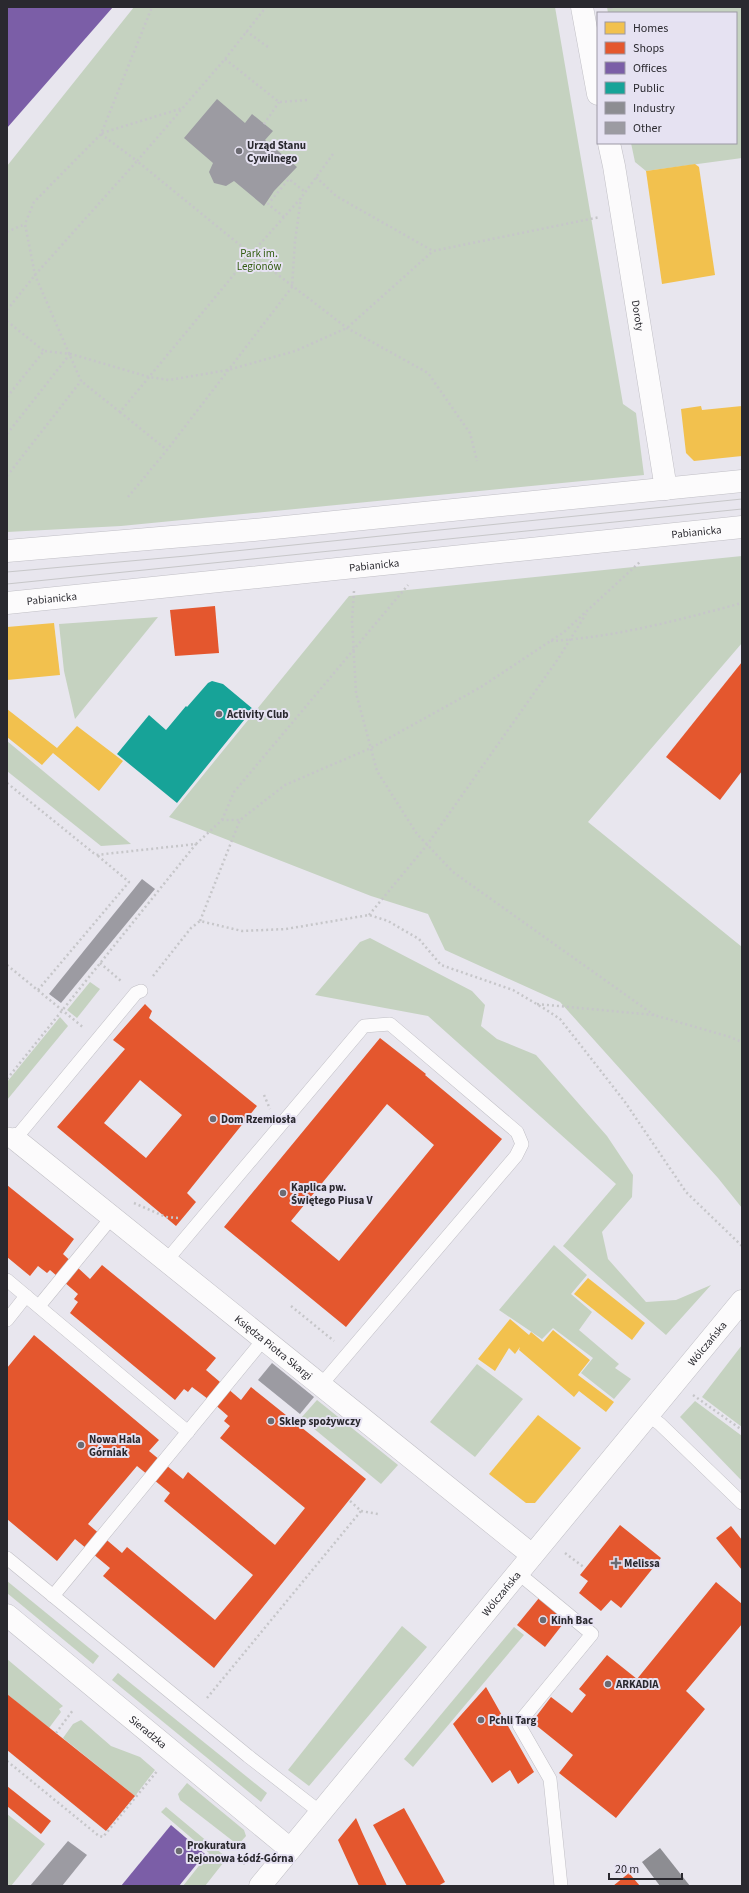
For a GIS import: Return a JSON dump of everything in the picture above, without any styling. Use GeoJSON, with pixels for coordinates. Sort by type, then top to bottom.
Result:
{"type":"FeatureCollection","features":[{"type":"Feature","properties":{"kind":"street"},"geometry":{"type":"LineString","coordinates":[[582,7],[597,89]]}},
{"type":"Feature","properties":{"kind":"street","name":"Doroty"},"geometry":{"type":"LineString","coordinates":[[609,144],[622,212],[666,489]]}},
{"type":"Feature","properties":{"kind":"street"},"geometry":{"type":"LineString","coordinates":[[7,551],[254,530],[742,481]]}},
{"type":"Feature","properties":{"kind":"street","name":"Pabianicka"},"geometry":{"type":"LineString","coordinates":[[7,603],[742,527]]}},
{"type":"Feature","properties":{"kind":"street","name":"Księdza Piotra Skargi"},"geometry":{"type":"LineString","coordinates":[[11,1135],[532,1555]]}},
{"type":"Feature","properties":{"kind":"street","name":"Wólczańska"},"geometry":{"type":"LineString","coordinates":[[260,1886],[742,1301]]}},
{"type":"Feature","properties":{"kind":"street","name":"Sieradzka"},"geometry":{"type":"LineString","coordinates":[[7,1615],[290,1848]]}},
{"type":"Feature","properties":{"kind":"lane"},"geometry":{"type":"LineString","coordinates":[[11,1135],[136,993],[141,991]]}},
{"type":"Feature","properties":{"kind":"lane"},"geometry":{"type":"LineString","coordinates":[[166,1261],[364,1026],[390,1024],[516,1132],[522,1144],[511,1162],[321,1385]]}},
{"type":"Feature","properties":{"kind":"lane"},"geometry":{"type":"LineString","coordinates":[[39,1306],[112,1217]]}},
{"type":"Feature","properties":{"kind":"lane"},"geometry":{"type":"LineString","coordinates":[[7,1280],[188,1432]]}},
{"type":"Feature","properties":{"kind":"lane"},"geometry":{"type":"LineString","coordinates":[[7,1320],[26,1296]]}},
{"type":"Feature","properties":{"kind":"lane"},"geometry":{"type":"LineString","coordinates":[[53,1596],[264,1339]]}},
{"type":"Feature","properties":{"kind":"lane"},"geometry":{"type":"LineString","coordinates":[[648,1415],[660,1424],[742,1503]]}},
{"type":"Feature","properties":{"kind":"lane"},"geometry":{"type":"LineString","coordinates":[[7,1558],[196,1713],[320,1812]]}},
{"type":"Feature","properties":{"kind":"lane"},"geometry":{"type":"LineString","coordinates":[[518,1573],[592,1634],[522,1719],[519,1725],[550,1779],[561,1886]]}},
{"type":"Feature","properties":{"kind":"path"},"geometry":{"type":"LineString","coordinates":[[152,7],[151,13],[101,134],[34,202],[25,224],[35,275],[71,354],[81,381],[166,450]]}},
{"type":"Feature","properties":{"kind":"path"},"geometry":{"type":"LineString","coordinates":[[7,310],[35,275],[184,108],[266,7]]}},
{"type":"Feature","properties":{"kind":"path"},"geometry":{"type":"LineString","coordinates":[[246,31],[268,47]]}},
{"type":"Feature","properties":{"kind":"path"},"geometry":{"type":"LineString","coordinates":[[225,59],[279,102],[308,100]]}},
{"type":"Feature","properties":{"kind":"path"},"geometry":{"type":"LineString","coordinates":[[264,124],[279,102]]}},
{"type":"Feature","properties":{"kind":"path"},"geometry":{"type":"LineString","coordinates":[[101,134],[184,108]]}},
{"type":"Feature","properties":{"kind":"path"},"geometry":{"type":"LineString","coordinates":[[101,134],[137,161],[292,287],[347,328],[428,373],[470,432],[477,461]]}},
{"type":"Feature","properties":{"kind":"path"},"geometry":{"type":"LineString","coordinates":[[120,412],[251,254],[301,198],[333,154]]}},
{"type":"Feature","properties":{"kind":"path"},"geometry":{"type":"LineString","coordinates":[[316,177],[336,196],[433,251]]}},
{"type":"Feature","properties":{"kind":"path"},"geometry":{"type":"LineString","coordinates":[[284,217],[268,204],[275,192],[289,179],[305,192]]}},
{"type":"Feature","properties":{"kind":"path"},"geometry":{"type":"LineString","coordinates":[[128,497],[292,287],[295,241],[301,198]]}},
{"type":"Feature","properties":{"kind":"path"},"geometry":{"type":"LineString","coordinates":[[7,321],[44,351],[71,354],[149,377],[169,380],[228,370],[295,351],[347,328],[433,251],[622,212]]}},
{"type":"Feature","properties":{"kind":"path"},"geometry":{"type":"LineString","coordinates":[[7,232],[25,224]]}},
{"type":"Feature","properties":{"kind":"path"},"geometry":{"type":"LineString","coordinates":[[7,397],[44,351]]}},
{"type":"Feature","properties":{"kind":"path"},"geometry":{"type":"LineString","coordinates":[[7,434],[71,354]]}},
{"type":"Feature","properties":{"kind":"path"},"geometry":{"type":"LineString","coordinates":[[7,476],[81,381]]}},
{"type":"Feature","properties":{"kind":"path"},"geometry":{"type":"LineString","coordinates":[[141,991],[191,928],[200,921],[240,820],[285,786],[371,748],[481,687],[564,632],[644,559]]}},
{"type":"Feature","properties":{"kind":"path"},"geometry":{"type":"LineString","coordinates":[[354,584],[352,620],[356,693],[378,771],[416,834],[459,877],[654,1015]]}},
{"type":"Feature","properties":{"kind":"path"},"geometry":{"type":"LineString","coordinates":[[7,1079],[196,844],[222,820],[234,792],[354,652],[409,584]]}},
{"type":"Feature","properties":{"kind":"path"},"geometry":{"type":"LineString","coordinates":[[550,641],[570,640],[659,626],[742,603]]}},
{"type":"Feature","properties":{"kind":"path"},"geometry":{"type":"LineString","coordinates":[[369,915],[427,845],[558,659],[588,610]]}},
{"type":"Feature","properties":{"kind":"path"},"geometry":{"type":"LineString","coordinates":[[7,783],[129,882],[38,990]]}},
{"type":"Feature","properties":{"kind":"path"},"geometry":{"type":"LineString","coordinates":[[222,820],[240,820]]}},
{"type":"Feature","properties":{"kind":"path"},"geometry":{"type":"LineString","coordinates":[[96,855],[196,844]]}},
{"type":"Feature","properties":{"kind":"path"},"geometry":{"type":"LineString","coordinates":[[200,921],[242,930],[286,929],[369,915],[388,921],[419,939],[441,966],[512,990],[536,1004],[560,1019],[625,1102],[686,1192],[742,1246]]}},
{"type":"Feature","properties":{"kind":"path"},"geometry":{"type":"LineString","coordinates":[[100,963],[113,974]]}},
{"type":"Feature","properties":{"kind":"path"},"geometry":{"type":"LineString","coordinates":[[7,965],[74,1020]]}},
{"type":"Feature","properties":{"kind":"path"},"geometry":{"type":"LineString","coordinates":[[536,1004],[654,1015],[730,1036],[742,1042]]}},
{"type":"Feature","properties":{"kind":"path"},"geometry":{"type":"LineString","coordinates":[[131,1202],[166,1217],[182,1219],[194,1228]]}},
{"type":"Feature","properties":{"kind":"path"},"geometry":{"type":"LineString","coordinates":[[291,1306],[348,1353]]}},
{"type":"Feature","properties":{"kind":"path"},"geometry":{"type":"LineString","coordinates":[[693,1395],[742,1430]]}},
{"type":"Feature","properties":{"kind":"path"},"geometry":{"type":"LineString","coordinates":[[349,1500],[361,1511],[378,1514]]}},
{"type":"Feature","properties":{"kind":"path"},"geometry":{"type":"LineString","coordinates":[[196,1713],[361,1511]]}},
{"type":"Feature","properties":{"kind":"path"},"geometry":{"type":"LineString","coordinates":[[564,1552],[585,1568]]}},
{"type":"Feature","properties":{"kind":"path"},"geometry":{"type":"LineString","coordinates":[[56,1733],[73,1710]]}},
{"type":"Feature","properties":{"kind":"path"},"geometry":{"type":"LineString","coordinates":[[7,1761],[99,1836],[103,1837],[159,1769]]}},
{"type":"Feature","properties":{"kind":"green space","name":"Park im. Legionów"},"geometry":{"type":"Polygon","coordinates":[[[134,7],[555,7],[623,404],[636,413],[644,475],[121,526],[7,532],[7,166],[134,7]]]}},
{"type":"Feature","properties":{"kind":"green space"},"geometry":{"type":"Polygon","coordinates":[[[607,7],[742,7],[742,158],[646,171],[635,162],[631,144],[737,144],[737,12],[608,12],[607,7]]]}},
{"type":"Feature","properties":{"kind":"green space"},"geometry":{"type":"Polygon","coordinates":[[[742,556],[742,643],[588,822],[742,947],[742,1208],[718,1178],[560,1002],[445,950],[428,914],[371,896],[169,817],[349,596],[742,556]]]}},
{"type":"Feature","properties":{"kind":"green space"},"geometry":{"type":"Polygon","coordinates":[[[158,617],[75,719],[64,671],[59,624],[158,617]]]}},
{"type":"Feature","properties":{"kind":"green space"},"geometry":{"type":"Polygon","coordinates":[[[7,741],[131,844],[101,846],[7,771],[7,741]]]}},
{"type":"Feature","properties":{"kind":"green space"},"geometry":{"type":"Polygon","coordinates":[[[370,938],[472,991],[485,1005],[481,1026],[497,1039],[536,1055],[607,1136],[633,1175],[632,1197],[602,1232],[608,1259],[646,1302],[676,1300],[711,1285],[666,1335],[563,1246],[616,1184],[428,1016],[315,995],[360,942],[370,938]]]}},
{"type":"Feature","properties":{"kind":"green space"},"geometry":{"type":"Polygon","coordinates":[[[90,982],[100,989],[77,1018],[67,1010],[90,982]]]}},
{"type":"Feature","properties":{"kind":"green space"},"geometry":{"type":"Polygon","coordinates":[[[60,1017],[68,1026],[7,1100],[7,1082],[60,1017]]]}},
{"type":"Feature","properties":{"kind":"green space"},"geometry":{"type":"Polygon","coordinates":[[[554,1245],[587,1275],[571,1294],[592,1312],[579,1330],[619,1364],[615,1368],[631,1379],[614,1399],[581,1373],[593,1358],[553,1328],[542,1339],[499,1310],[554,1245]]]}},
{"type":"Feature","properties":{"kind":"green space"},"geometry":{"type":"Polygon","coordinates":[[[742,1345],[742,1427],[702,1397],[742,1345]]]}},
{"type":"Feature","properties":{"kind":"green space"},"geometry":{"type":"Polygon","coordinates":[[[477,1364],[523,1399],[475,1457],[430,1422],[477,1364]]]}},
{"type":"Feature","properties":{"kind":"green space"},"geometry":{"type":"Polygon","coordinates":[[[317,1400],[398,1465],[381,1484],[301,1418],[317,1400]]]}},
{"type":"Feature","properties":{"kind":"green space"},"geometry":{"type":"Polygon","coordinates":[[[695,1401],[742,1436],[742,1481],[680,1417],[695,1401]]]}},
{"type":"Feature","properties":{"kind":"green space"},"geometry":{"type":"Polygon","coordinates":[[[7,1581],[99,1656],[93,1664],[7,1593],[7,1581]]]}},
{"type":"Feature","properties":{"kind":"green space"},"geometry":{"type":"Polygon","coordinates":[[[402,1626],[427,1647],[309,1786],[288,1770],[402,1626]]]}},
{"type":"Feature","properties":{"kind":"green space"},"geometry":{"type":"Polygon","coordinates":[[[514,1627],[524,1635],[413,1767],[404,1759],[514,1627]]]}},
{"type":"Feature","properties":{"kind":"green space"},"geometry":{"type":"Polygon","coordinates":[[[7,1659],[63,1706],[59,1709],[61,1712],[49,1728],[7,1694],[7,1659]]]}},
{"type":"Feature","properties":{"kind":"green space"},"geometry":{"type":"Polygon","coordinates":[[[118,1673],[267,1793],[261,1802],[112,1680],[118,1673]]]}},
{"type":"Feature","properties":{"kind":"green space"},"geometry":{"type":"Polygon","coordinates":[[[81,1720],[111,1746],[140,1757],[155,1770],[135,1796],[63,1738],[73,1724],[81,1720]]]}},
{"type":"Feature","properties":{"kind":"green space"},"geometry":{"type":"Polygon","coordinates":[[[187,1783],[244,1830],[246,1836],[238,1845],[180,1800],[178,1794],[187,1783]]]}},
{"type":"Feature","properties":{"kind":"green space"},"geometry":{"type":"Polygon","coordinates":[[[166,1807],[227,1858],[205,1886],[183,1886],[209,1853],[161,1812],[166,1807]]]}},
{"type":"Feature","properties":{"kind":"green space"},"geometry":{"type":"Polygon","coordinates":[[[7,1814],[45,1844],[11,1886],[7,1886],[7,1814]]]}},
{"type":"Feature","properties":{"kind":"building: Homes"},"geometry":{"type":"Polygon","coordinates":[[[695,164],[699,167],[715,275],[662,284],[646,171],[695,164]]]}},
{"type":"Feature","properties":{"kind":"building: Homes"},"geometry":{"type":"Polygon","coordinates":[[[701,406],[702,410],[742,406],[742,456],[694,461],[686,453],[681,409],[701,406]]]}},
{"type":"Feature","properties":{"kind":"building: Homes"},"geometry":{"type":"Polygon","coordinates":[[[54,623],[60,675],[7,680],[7,627],[54,623]]]}},
{"type":"Feature","properties":{"kind":"building: Homes"},"geometry":{"type":"Polygon","coordinates":[[[7,709],[57,748],[77,726],[123,761],[99,791],[53,753],[42,765],[7,737],[7,709]]]}},
{"type":"Feature","properties":{"kind":"building: Homes"},"geometry":{"type":"Polygon","coordinates":[[[588,1278],[645,1323],[632,1340],[574,1294],[588,1278]]]}},
{"type":"Feature","properties":{"kind":"building: Homes"},"geometry":{"type":"Polygon","coordinates":[[[510,1319],[529,1335],[531,1332],[543,1342],[553,1330],[590,1360],[578,1375],[614,1402],[606,1412],[579,1391],[574,1397],[519,1350],[520,1347],[515,1354],[509,1348],[495,1371],[478,1359],[510,1319]]]}},
{"type":"Feature","properties":{"kind":"building: Homes"},"geometry":{"type":"Polygon","coordinates":[[[538,1415],[581,1448],[535,1503],[526,1503],[489,1474],[538,1415]]]}},
{"type":"Feature","properties":{"kind":"building: Shops"},"geometry":{"type":"Polygon","coordinates":[[[215,606],[219,653],[175,656],[170,610],[215,606]]]}},
{"type":"Feature","properties":{"kind":"building: Shops"},"geometry":{"type":"Polygon","coordinates":[[[742,662],[742,771],[720,800],[666,757],[742,662]]]}},
{"type":"Feature","properties":{"kind":"building: Shops","name":"Dom Rzemiosła"},"geometry":{"type":"Polygon","coordinates":[[[145,1004],[152,1011],[149,1018],[257,1106],[187,1193],[196,1202],[176,1226],[57,1127],[125,1049],[113,1040],[145,1004]],[[140,1080],[104,1123],[146,1158],[182,1115],[140,1080]]]}},
{"type":"Feature","properties":{"kind":"building: Shops"},"geometry":{"type":"Polygon","coordinates":[[[380,1038],[426,1074],[425,1075],[502,1139],[346,1327],[224,1227],[380,1038]],[[387,1104],[291,1221],[339,1261],[434,1145],[387,1104]]]}},
{"type":"Feature","properties":{"kind":"building: Shops"},"geometry":{"type":"Polygon","coordinates":[[[7,1185],[74,1239],[63,1254],[90,1279],[102,1265],[216,1358],[206,1370],[241,1400],[251,1387],[366,1479],[214,1668],[103,1576],[110,1568],[75,1539],[57,1561],[7,1519],[7,1368],[34,1335],[159,1440],[149,1451],[183,1479],[188,1472],[275,1545],[305,1508],[220,1438],[230,1426],[224,1421],[228,1416],[212,1402],[192,1387],[188,1392],[184,1389],[175,1400],[70,1313],[78,1302],[74,1299],[78,1294],[50,1270],[47,1273],[38,1266],[30,1276],[7,1257],[7,1185]],[[137,1466],[88,1524],[122,1553],[127,1547],[215,1620],[253,1575],[164,1501],[170,1493],[137,1466]]]}},
{"type":"Feature","properties":{"kind":"building: Shops"},"geometry":{"type":"Polygon","coordinates":[[[620,1525],[661,1558],[621,1608],[611,1600],[601,1611],[579,1593],[588,1581],[580,1575],[620,1525]]]}},
{"type":"Feature","properties":{"kind":"building: Shops"},"geometry":{"type":"Polygon","coordinates":[[[731,1526],[742,1540],[742,1570],[716,1538],[731,1526]]]}},
{"type":"Feature","properties":{"kind":"building: Shops"},"geometry":{"type":"Polygon","coordinates":[[[716,1582],[742,1604],[742,1624],[686,1691],[705,1709],[616,1818],[559,1773],[573,1755],[532,1722],[551,1697],[572,1713],[586,1695],[579,1689],[607,1655],[637,1679],[716,1582]]]}},
{"type":"Feature","properties":{"kind":"building: Shops"},"geometry":{"type":"Polygon","coordinates":[[[539,1598],[566,1620],[545,1647],[517,1625],[539,1598]]]}},
{"type":"Feature","properties":{"kind":"building: Shops"},"geometry":{"type":"Polygon","coordinates":[[[486,1687],[534,1772],[518,1784],[510,1770],[492,1783],[453,1724],[486,1687]]]}},
{"type":"Feature","properties":{"kind":"building: Shops"},"geometry":{"type":"Polygon","coordinates":[[[7,1694],[135,1796],[106,1831],[7,1750],[7,1694]]]}},
{"type":"Feature","properties":{"kind":"building: Shops"},"geometry":{"type":"Polygon","coordinates":[[[7,1786],[51,1821],[41,1834],[7,1806],[7,1786]]]}},
{"type":"Feature","properties":{"kind":"building: Shops"},"geometry":{"type":"Polygon","coordinates":[[[404,1808],[445,1882],[438,1886],[407,1886],[373,1825],[404,1808]]]}},
{"type":"Feature","properties":{"kind":"building: Shops"},"geometry":{"type":"Polygon","coordinates":[[[356,1818],[387,1886],[359,1886],[338,1840],[356,1818]]]}},
{"type":"Feature","properties":{"kind":"building: Shops"},"geometry":{"type":"Polygon","coordinates":[[[629,1873],[640,1886],[613,1886],[629,1873]]]}},
{"type":"Feature","properties":{"kind":"building: Offices"},"geometry":{"type":"Polygon","coordinates":[[[7,7],[113,7],[7,128],[7,7]]]}},
{"type":"Feature","properties":{"kind":"building: Offices"},"geometry":{"type":"Polygon","coordinates":[[[171,1825],[205,1854],[179,1886],[121,1886],[171,1825]]]}},
{"type":"Feature","properties":{"kind":"building: Public"},"geometry":{"type":"Polygon","coordinates":[[[212,681],[223,684],[253,709],[177,803],[117,754],[149,715],[166,730],[186,706],[187,707],[208,683],[212,681]]]}},
{"type":"Feature","properties":{"kind":"building: Industry"},"geometry":{"type":"Polygon","coordinates":[[[660,1848],[690,1886],[660,1886],[642,1862],[660,1848]]]}},
{"type":"Feature","properties":{"kind":"building: Other","name":"Urząd Stanu Cywilnego"},"geometry":{"type":"Polygon","coordinates":[[[217,99],[245,123],[252,114],[273,131],[265,140],[297,167],[274,191],[264,206],[234,181],[226,186],[214,183],[209,172],[213,163],[184,138],[217,99]]]}},
{"type":"Feature","properties":{"kind":"building: Other"},"geometry":{"type":"Polygon","coordinates":[[[142,879],[155,889],[61,1003],[49,994],[142,879]]]}},
{"type":"Feature","properties":{"kind":"building: Other"},"geometry":{"type":"Polygon","coordinates":[[[272,1363],[314,1397],[300,1414],[258,1380],[272,1363]]]}},
{"type":"Feature","properties":{"kind":"building: Other"},"geometry":{"type":"Polygon","coordinates":[[[68,1841],[87,1855],[62,1886],[30,1886],[68,1841]]]}},
{"type":"Feature","properties":{"kind":"tram line"},"geometry":{"type":"LineString","coordinates":[[7,572],[186,556],[742,499]]}},
{"type":"Feature","properties":{"kind":"tram line"},"geometry":{"type":"LineString","coordinates":[[7,584],[742,509]]}},
{"type":"Feature","properties":{"kind":"place","name":"Urząd Stanu Cywilnego"},"geometry":{"type":"Point","coordinates":[239,151]}},
{"type":"Feature","properties":{"kind":"place","name":"Activity Club"},"geometry":{"type":"Point","coordinates":[219,714]}},
{"type":"Feature","properties":{"kind":"place","name":"Dom Rzemiosła"},"geometry":{"type":"Point","coordinates":[213,1119]}},
{"type":"Feature","properties":{"kind":"place","name":"Kaplica pw. Świętego Piusa V"},"geometry":{"type":"Point","coordinates":[283,1193]}},
{"type":"Feature","properties":{"kind":"place","name":"Sklep spożywczy"},"geometry":{"type":"Point","coordinates":[271,1421]}},
{"type":"Feature","properties":{"kind":"place","name":"Nowa Hala Górniak"},"geometry":{"type":"Point","coordinates":[81,1445]}},
{"type":"Feature","properties":{"kind":"place","name":"Melissa"},"geometry":{"type":"Point","coordinates":[616,1563]}},
{"type":"Feature","properties":{"kind":"place","name":"Kinh Bac"},"geometry":{"type":"Point","coordinates":[543,1620]}},
{"type":"Feature","properties":{"kind":"place","name":"ARKADIA"},"geometry":{"type":"Point","coordinates":[608,1684]}},
{"type":"Feature","properties":{"kind":"place","name":"Pchli Targ"},"geometry":{"type":"Point","coordinates":[481,1720]}},
{"type":"Feature","properties":{"kind":"place","name":"Prokuratura Rejonowa Łódź-Górna"},"geometry":{"type":"Point","coordinates":[179,1851]}}]}
